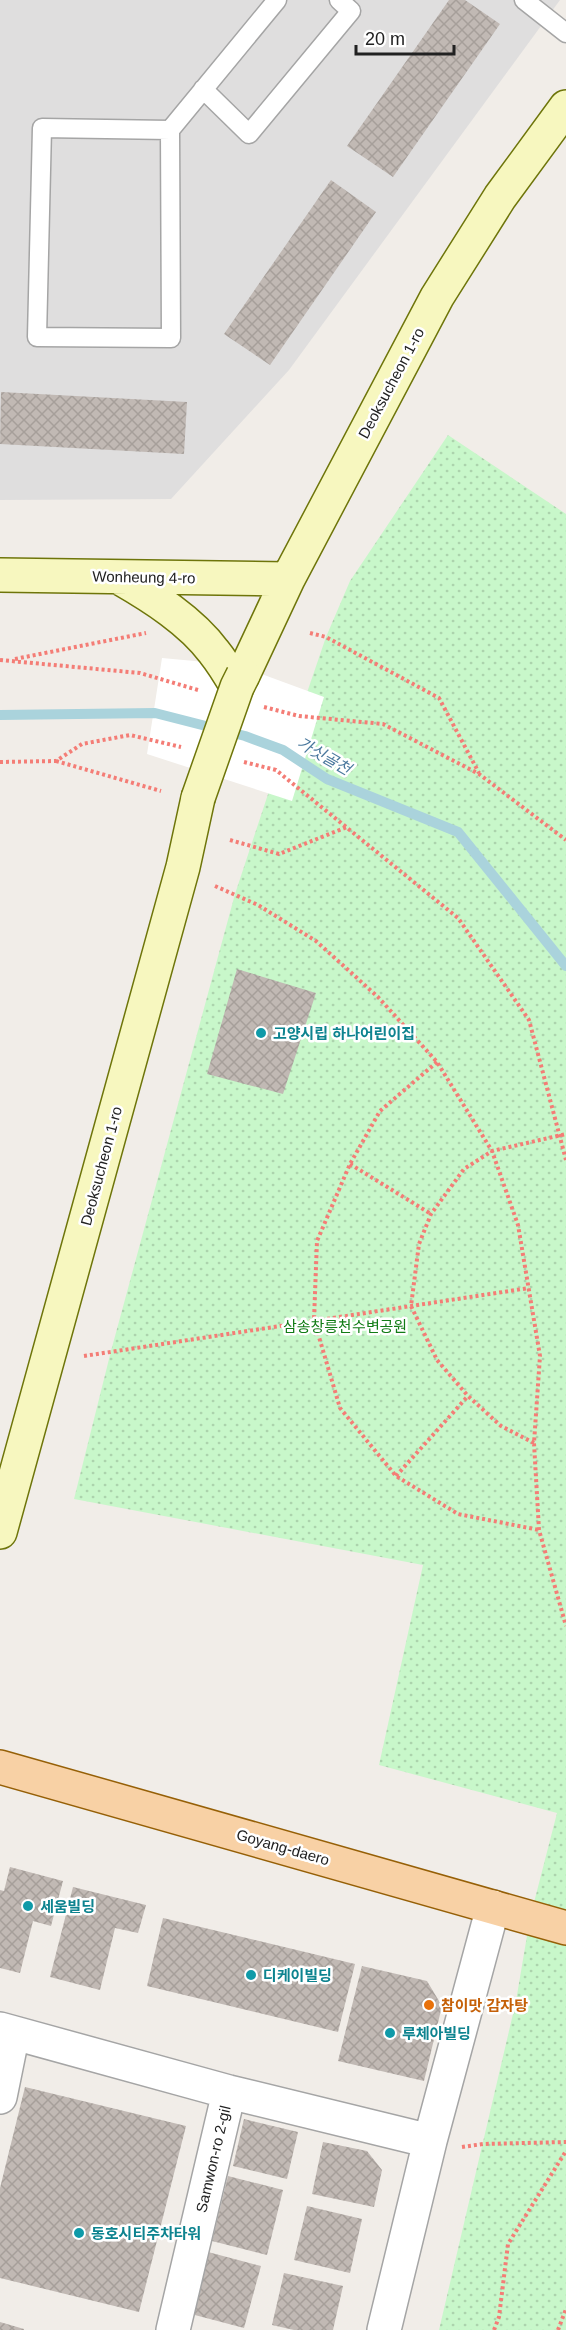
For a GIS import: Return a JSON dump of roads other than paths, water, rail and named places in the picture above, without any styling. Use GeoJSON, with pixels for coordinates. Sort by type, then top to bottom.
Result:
{"type":"FeatureCollection","features":[{"type":"Feature","properties":{"kind":"main road","name":"Goyang-daero"},"geometry":{"type":"LineString","coordinates":[[0,1767],[566,1928]]}},
{"type":"Feature","properties":{"kind":"street","name":"Deoksucheon 1-ro"},"geometry":{"type":"LineString","coordinates":[[0,1532],[183,867],[198,798],[246,689],[288,579],[437,297],[500,197],[566,107]]}},
{"type":"Feature","properties":{"kind":"street","name":"Wonheung 4-ro"},"geometry":{"type":"LineString","coordinates":[[0,575],[288,579]]}},
{"type":"Feature","properties":{"kind":"street"},"geometry":{"type":"LineString","coordinates":[[119,577],[155,598],[214,650],[246,689]]}},
{"type":"Feature","properties":{"kind":"street"},"geometry":{"type":"LineString","coordinates":[[384,2330],[442,2144],[493,1907]]}},
{"type":"Feature","properties":{"kind":"street","name":"Samwon-ro 2-gil"},"geometry":{"type":"LineString","coordinates":[[0,2097],[7,2031],[229,2092],[442,2144]]}},
{"type":"Feature","properties":{"kind":"street","name":"Samwon-ro 2-gil"},"geometry":{"type":"LineString","coordinates":[[173,2330],[229,2092]]}},
{"type":"Feature","properties":{"kind":"lane"},"geometry":{"type":"LineString","coordinates":[[170,130],[42,128],[38,337],[171,338],[170,130],[277,0]]}},
{"type":"Feature","properties":{"kind":"lane"},"geometry":{"type":"LineString","coordinates":[[203,89],[249,134],[351,11],[339,0]]}},
{"type":"Feature","properties":{"kind":"lane"},"geometry":{"type":"LineString","coordinates":[[524,0],[566,33]]}},
{"type":"Feature","properties":{"kind":"waterway","name":"가싯골천"},"geometry":{"type":"LineString","coordinates":[[0,715],[155,713],[245,736],[283,750],[327,779],[458,832],[566,966]]}},
{"type":"Feature","properties":{"kind":"place","name":"고양시립 하나어린이집"},"geometry":{"type":"Point","coordinates":[261,1033]}},
{"type":"Feature","properties":{"kind":"place","name":"세움빌딩"},"geometry":{"type":"Point","coordinates":[28,1906]}},
{"type":"Feature","properties":{"kind":"place","name":"디케이빌딩"},"geometry":{"type":"Point","coordinates":[251,1975]}},
{"type":"Feature","properties":{"kind":"place","name":"참이맛 감자탕"},"geometry":{"type":"Point","coordinates":[429,2005]}},
{"type":"Feature","properties":{"kind":"place","name":"루체아빌딩"},"geometry":{"type":"Point","coordinates":[390,2033]}},
{"type":"Feature","properties":{"kind":"place","name":"동호시티주차타워"},"geometry":{"type":"Point","coordinates":[79,2233]}},
{"type":"Feature","properties":{"kind":"park label","name":"삼송창릉천수변공원"},"geometry":{"type":"Point","coordinates":[345,1326]}}]}
